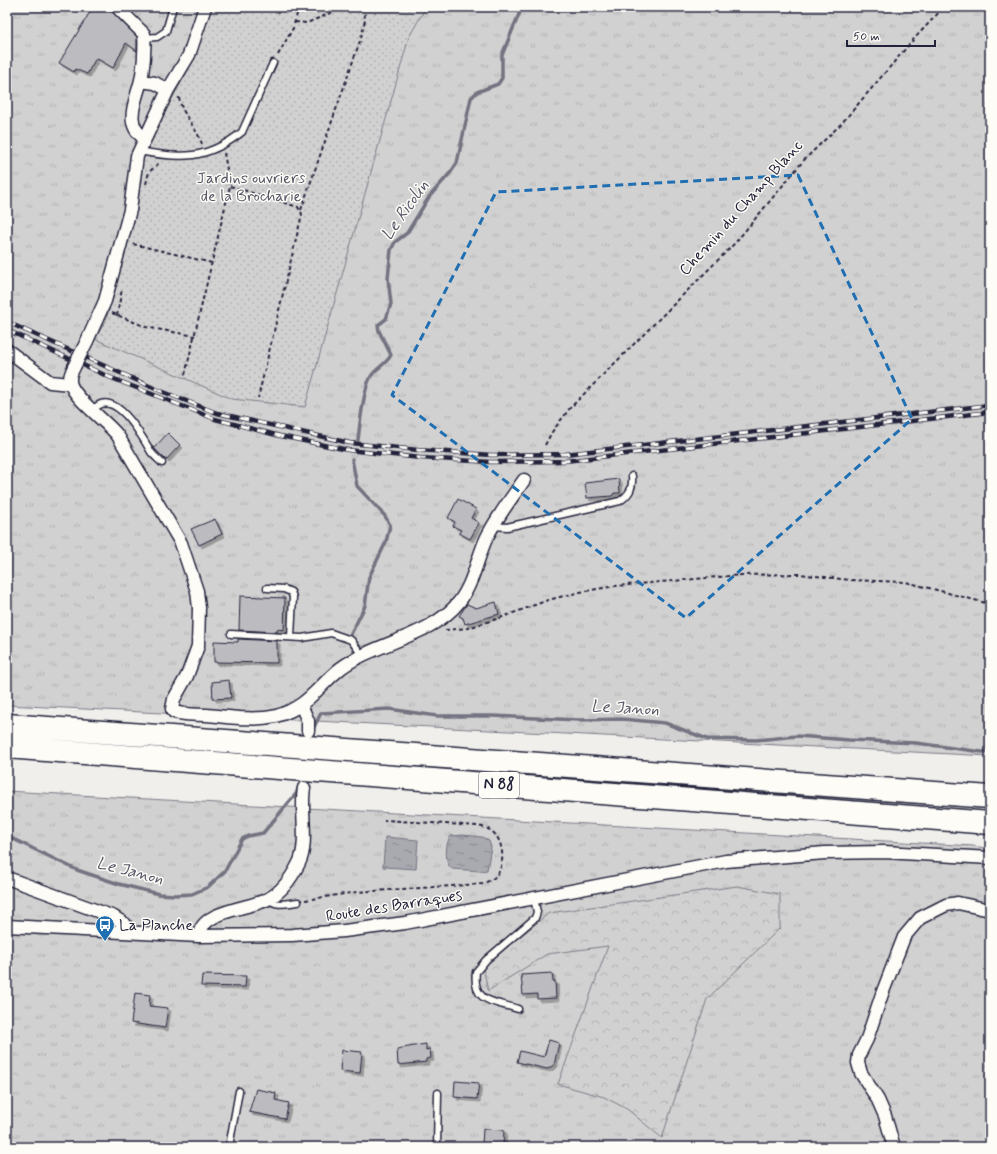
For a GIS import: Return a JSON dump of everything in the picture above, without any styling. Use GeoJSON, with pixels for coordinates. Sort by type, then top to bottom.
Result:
{"type":"FeatureCollection","features":[{"type":"Feature","properties":{"kind":"highway","name":"N 88"},"geometry":{"type":"LineString","coordinates":[[7,725],[990,797]]}},
{"type":"Feature","properties":{"kind":"highway","name":"N 88"},"geometry":{"type":"LineString","coordinates":[[7,747],[990,823]]}},
{"type":"Feature","properties":{"kind":"street"},"geometry":{"type":"LineString","coordinates":[[117,7],[140,29],[144,38],[141,81],[134,103],[132,122],[139,134],[144,138]]}},
{"type":"Feature","properties":{"kind":"street"},"geometry":{"type":"LineString","coordinates":[[205,7],[189,55],[174,91],[144,138],[139,151],[130,210],[106,301],[70,378],[70,384],[80,399],[110,425],[118,436],[157,504],[176,533],[181,543],[197,591],[199,608],[198,646],[187,676],[174,699],[172,709],[178,713],[260,718],[277,715],[301,705],[314,695],[341,668],[362,655],[427,626],[446,614],[458,602],[467,588],[486,538],[524,480]]}},
{"type":"Feature","properties":{"kind":"street"},"geometry":{"type":"LineString","coordinates":[[141,81],[155,83],[174,91]]}},
{"type":"Feature","properties":{"kind":"street"},"geometry":{"type":"LineString","coordinates":[[7,350],[50,382],[70,384]]}},
{"type":"Feature","properties":{"kind":"street"},"geometry":{"type":"LineString","coordinates":[[301,705],[308,721],[308,731]]}},
{"type":"Feature","properties":{"kind":"street"},"geometry":{"type":"LineString","coordinates":[[199,936],[202,926],[219,914],[253,905],[269,898],[283,888],[300,861],[303,846],[302,802],[304,788]]}},
{"type":"Feature","properties":{"kind":"street","name":"Route des Barraques"},"geometry":{"type":"LineString","coordinates":[[7,926],[199,936],[292,935],[344,932],[405,923],[719,862],[781,856],[884,852],[990,858]]}},
{"type":"Feature","properties":{"kind":"street"},"geometry":{"type":"LineString","coordinates":[[7,878],[114,916],[125,924],[128,932]]}},
{"type":"Feature","properties":{"kind":"street"},"geometry":{"type":"LineString","coordinates":[[894,1147],[885,1116],[878,1100],[861,1073],[858,1063],[859,1055],[867,1039],[882,994],[904,937],[920,918],[946,905],[958,903],[990,910]]}},
{"type":"Feature","properties":{"kind":"lane"},"geometry":{"type":"LineString","coordinates":[[144,38],[157,38],[166,32],[173,7]]}},
{"type":"Feature","properties":{"kind":"lane"},"geometry":{"type":"LineString","coordinates":[[139,151],[183,157],[204,153],[222,146],[242,132],[273,63]]}},
{"type":"Feature","properties":{"kind":"lane"},"geometry":{"type":"LineString","coordinates":[[93,410],[98,405],[106,404],[125,414],[137,427],[151,452],[162,463]]}},
{"type":"Feature","properties":{"kind":"lane"},"geometry":{"type":"LineString","coordinates":[[493,526],[507,527],[620,501],[626,497],[632,488],[632,476]]}},
{"type":"Feature","properties":{"kind":"lane"},"geometry":{"type":"LineString","coordinates":[[267,588],[284,589],[291,592],[293,597],[291,637]]}},
{"type":"Feature","properties":{"kind":"lane"},"geometry":{"type":"LineString","coordinates":[[231,634],[302,638],[326,634],[338,635],[351,640],[362,655]]}},
{"type":"Feature","properties":{"kind":"lane"},"geometry":{"type":"LineString","coordinates":[[269,898],[274,903],[278,904],[298,902]]}},
{"type":"Feature","properties":{"kind":"lane"},"geometry":{"type":"LineString","coordinates":[[518,1009],[484,999],[477,989],[475,978],[479,966],[535,918],[536,912],[534,898]]}},
{"type":"Feature","properties":{"kind":"lane"},"geometry":{"type":"LineString","coordinates":[[229,1147],[239,1091]]}},
{"type":"Feature","properties":{"kind":"lane"},"geometry":{"type":"LineString","coordinates":[[437,1147],[438,1093]]}},
{"type":"Feature","properties":{"kind":"path"},"geometry":{"type":"LineString","coordinates":[[273,63],[288,40],[299,7]]}},
{"type":"Feature","properties":{"kind":"path"},"geometry":{"type":"LineString","coordinates":[[295,22],[307,23],[345,7]]}},
{"type":"Feature","properties":{"kind":"path"},"geometry":{"type":"LineString","coordinates":[[258,398],[302,214],[301,210],[361,38],[365,20],[364,7]]}},
{"type":"Feature","properties":{"kind":"path","name":"Chemin du Champ Blanc"},"geometry":{"type":"LineString","coordinates":[[545,446],[552,432],[570,408],[735,243],[804,160],[841,124],[913,40],[944,7]]}},
{"type":"Feature","properties":{"kind":"path"},"geometry":{"type":"LineString","coordinates":[[174,91],[180,104],[200,135],[204,153]]}},
{"type":"Feature","properties":{"kind":"path"},"geometry":{"type":"LineString","coordinates":[[185,375],[230,186],[222,146]]}},
{"type":"Feature","properties":{"kind":"path"},"geometry":{"type":"LineString","coordinates":[[230,186],[301,210]]}},
{"type":"Feature","properties":{"kind":"path"},"geometry":{"type":"LineString","coordinates":[[133,244],[212,263]]}},
{"type":"Feature","properties":{"kind":"path"},"geometry":{"type":"LineString","coordinates":[[111,312],[146,327],[195,336]]}},
{"type":"Feature","properties":{"kind":"path"},"geometry":{"type":"LineString","coordinates":[[427,626],[432,629],[440,630],[468,628],[548,600],[615,586],[742,575],[799,574],[850,580],[906,582],[990,604]]}},
{"type":"Feature","properties":{"kind":"path"},"geometry":{"type":"LineString","coordinates":[[298,902],[357,892],[482,884],[492,880],[497,875],[501,866],[498,836],[490,830],[478,826],[384,820]]}},
{"type":"Feature","properties":{"kind":"highlighted area"},"geometry":{"type":"Polygon","coordinates":[[[798,175],[912,419],[686,618],[392,395],[496,192],[798,175]]]}},
{"type":"Feature","properties":{"kind":"green space"},"geometry":{"type":"Polygon","coordinates":[[[7,7],[990,7],[990,756],[7,705],[7,7]]]}},
{"type":"Feature","properties":{"kind":"green space","name":"Jardins ouvriers de la Brocharie"},"geometry":{"type":"Polygon","coordinates":[[[212,7],[426,7],[409,37],[305,407],[232,399],[95,339],[106,320],[137,207],[142,159],[150,138],[192,63],[212,7]]]}},
{"type":"Feature","properties":{"kind":"green space"},"geometry":{"type":"Polygon","coordinates":[[[7,791],[974,846],[990,849],[990,1147],[7,1147],[7,791]]]}},
{"type":"Feature","properties":{"kind":"green space"},"geometry":{"type":"Polygon","coordinates":[[[737,886],[780,894],[780,928],[707,999],[662,1138],[627,1109],[604,1097],[558,1084],[608,946],[547,954],[488,991],[483,967],[549,913],[737,886]]]}},
{"type":"Feature","properties":{"kind":"water"},"geometry":{"type":"Polygon","coordinates":[[[463,835],[482,837],[489,841],[491,847],[487,870],[452,869],[449,866],[446,853],[449,839],[451,836],[463,835]]]}},
{"type":"Feature","properties":{"kind":"water"},"geometry":{"type":"Polygon","coordinates":[[[385,837],[418,840],[416,869],[383,867],[385,837]]]}},
{"type":"Feature","properties":{"kind":"building"},"geometry":{"type":"Polygon","coordinates":[[[93,7],[109,7],[112,12],[137,37],[137,51],[126,43],[113,68],[96,58],[87,74],[75,69],[74,72],[59,63],[93,7]]]}},
{"type":"Feature","properties":{"kind":"building"},"geometry":{"type":"Polygon","coordinates":[[[168,433],[180,445],[166,460],[154,448],[168,433]]]}},
{"type":"Feature","properties":{"kind":"building"},"geometry":{"type":"Polygon","coordinates":[[[619,479],[620,493],[614,493],[612,496],[587,498],[585,483],[619,479]]]}},
{"type":"Feature","properties":{"kind":"building"},"geometry":{"type":"Polygon","coordinates":[[[458,499],[476,509],[471,518],[479,523],[470,539],[459,533],[461,530],[453,526],[455,522],[448,518],[458,499]]]}},
{"type":"Feature","properties":{"kind":"building"},"geometry":{"type":"Polygon","coordinates":[[[215,519],[222,534],[199,545],[191,529],[215,519]]]}},
{"type":"Feature","properties":{"kind":"building"},"geometry":{"type":"Polygon","coordinates":[[[240,596],[285,598],[284,630],[277,629],[277,632],[239,630],[240,596]]]}},
{"type":"Feature","properties":{"kind":"building"},"geometry":{"type":"Polygon","coordinates":[[[496,602],[499,614],[465,624],[463,618],[459,616],[467,604],[476,608],[496,602]]]}},
{"type":"Feature","properties":{"kind":"building"},"geometry":{"type":"Polygon","coordinates":[[[238,639],[277,641],[277,663],[214,662],[214,641],[238,642],[238,639]]]}},
{"type":"Feature","properties":{"kind":"building"},"geometry":{"type":"Polygon","coordinates":[[[229,680],[231,698],[213,699],[212,682],[229,680]]]}},
{"type":"Feature","properties":{"kind":"building"},"geometry":{"type":"Polygon","coordinates":[[[552,973],[553,981],[555,981],[556,998],[537,999],[537,994],[523,995],[521,975],[552,973]]]}},
{"type":"Feature","properties":{"kind":"building"},"geometry":{"type":"Polygon","coordinates":[[[202,975],[246,976],[245,987],[201,986],[202,975]]]}},
{"type":"Feature","properties":{"kind":"building"},"geometry":{"type":"Polygon","coordinates":[[[135,993],[150,995],[149,1006],[168,1008],[165,1028],[131,1023],[135,993]]]}},
{"type":"Feature","properties":{"kind":"building"},"geometry":{"type":"Polygon","coordinates":[[[549,1040],[559,1043],[554,1065],[547,1069],[517,1062],[520,1051],[544,1057],[549,1040]]]}},
{"type":"Feature","properties":{"kind":"building"},"geometry":{"type":"Polygon","coordinates":[[[426,1044],[426,1050],[430,1049],[431,1058],[426,1059],[426,1062],[398,1065],[397,1049],[426,1044]]]}},
{"type":"Feature","properties":{"kind":"building"},"geometry":{"type":"Polygon","coordinates":[[[342,1050],[362,1052],[360,1073],[340,1071],[342,1050]]]}},
{"type":"Feature","properties":{"kind":"building"},"geometry":{"type":"Polygon","coordinates":[[[455,1081],[479,1083],[477,1099],[454,1097],[455,1081]]]}},
{"type":"Feature","properties":{"kind":"building"},"geometry":{"type":"Polygon","coordinates":[[[256,1089],[276,1093],[275,1100],[289,1103],[285,1119],[249,1112],[256,1089]]]}},
{"type":"Feature","properties":{"kind":"building"},"geometry":{"type":"Polygon","coordinates":[[[483,1129],[504,1130],[503,1146],[482,1145],[483,1129]]]}},
{"type":"Feature","properties":{"kind":"waterway","name":"Le Ricolin"},"geometry":{"type":"LineString","coordinates":[[358,440],[365,391],[370,378],[391,355],[379,331],[378,325],[386,319],[391,304],[388,278],[391,250],[395,242],[407,233],[429,197],[457,163],[471,98],[477,92],[498,84],[502,78],[502,55],[522,7]]}},
{"type":"Feature","properties":{"kind":"waterway","name":"Le Ricolin"},"geometry":{"type":"LineString","coordinates":[[351,634],[365,606],[369,577],[386,542],[390,525],[385,516],[357,486],[352,459]]}},
{"type":"Feature","properties":{"kind":"waterway","name":"Le Janon"},"geometry":{"type":"LineString","coordinates":[[313,729],[321,713],[389,709],[437,716],[492,716],[579,720],[622,719],[665,723],[707,739],[756,740],[797,736],[916,743],[982,752],[990,751]]}},
{"type":"Feature","properties":{"kind":"waterway","name":"Le Janon"},"geometry":{"type":"LineString","coordinates":[[7,836],[77,870],[119,884],[159,894],[192,894],[208,887],[225,871],[242,839],[248,836],[263,833],[296,794],[299,786]]}},
{"type":"Feature","properties":{"kind":"railway"},"geometry":{"type":"LineString","coordinates":[[7,322],[156,389],[217,413],[350,443],[418,450],[492,455],[565,454],[990,405]]}},
{"type":"Feature","properties":{"kind":"railway"},"geometry":{"type":"LineString","coordinates":[[7,330],[109,377],[215,419],[280,436],[348,450],[420,458],[491,462],[565,461],[990,412]]}},
{"type":"Feature","properties":{"kind":"place","name":"La Planche"},"geometry":{"type":"Point","coordinates":[105,942]}}]}
